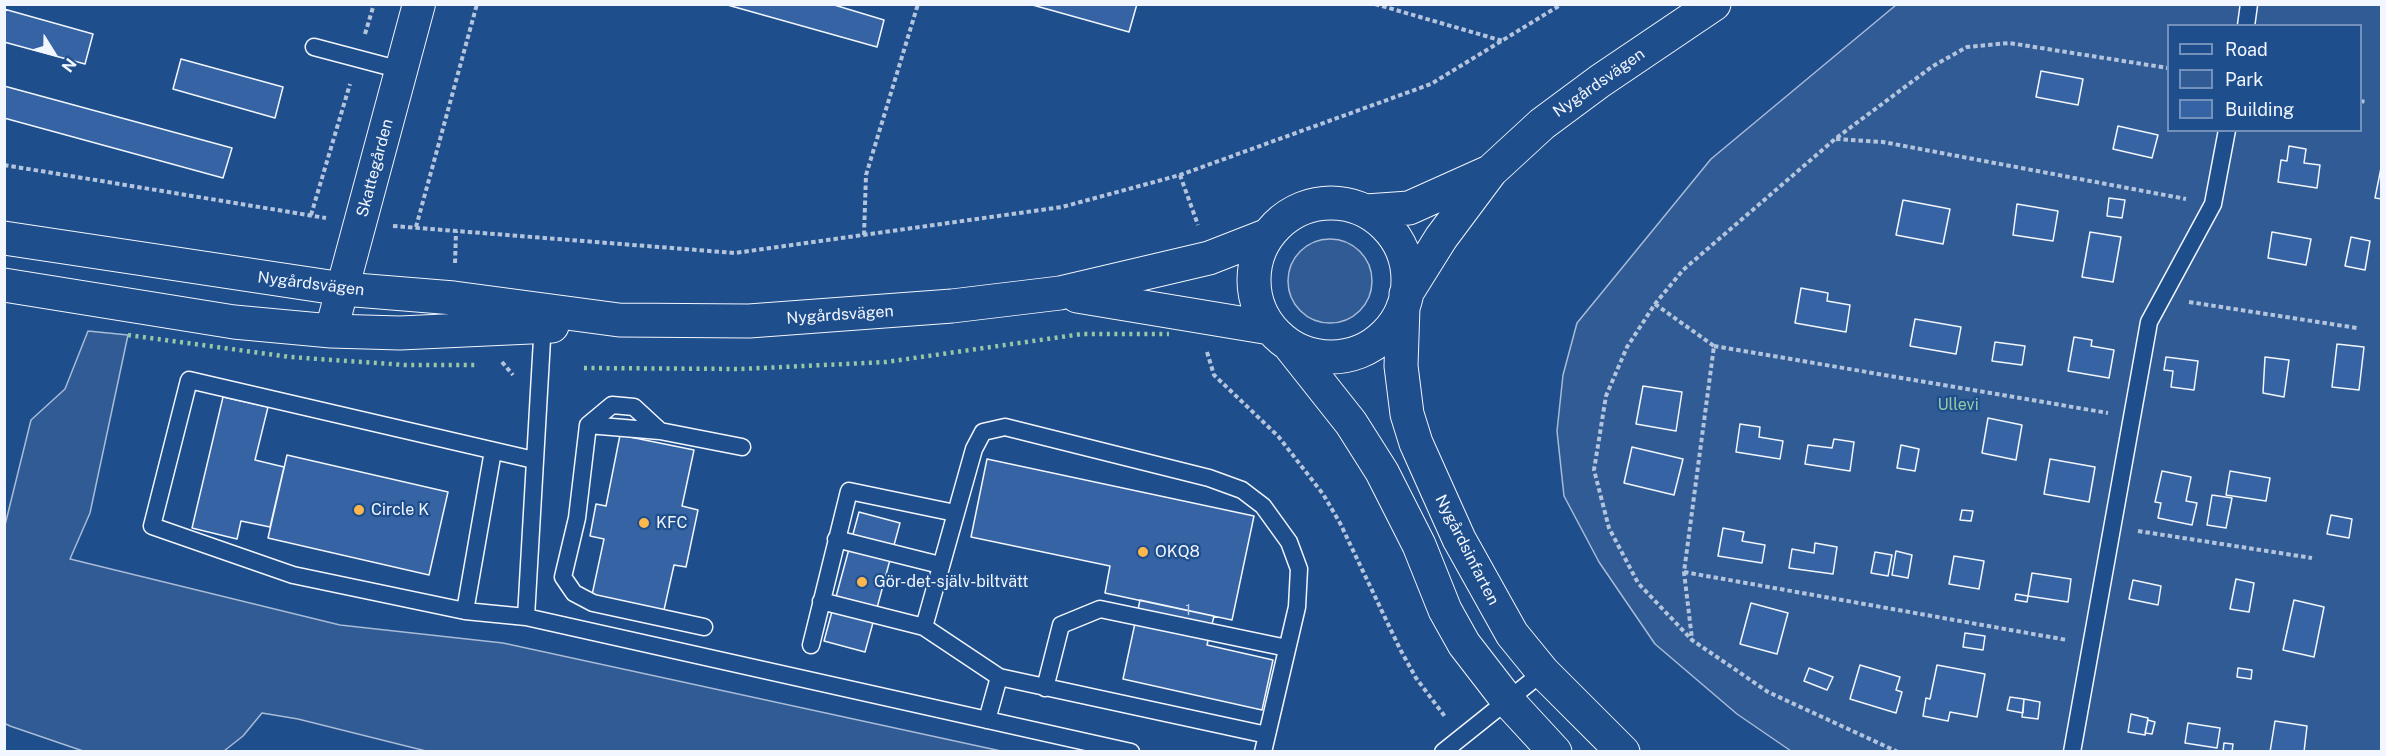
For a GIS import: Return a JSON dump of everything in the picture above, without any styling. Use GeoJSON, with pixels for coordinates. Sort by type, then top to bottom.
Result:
{"type":"FeatureCollection","features":[{"type":"Feature","properties":{"kind":"street","name":"Skattegården"},"geometry":{"type":"LineString","coordinates":[[331,331],[419,4]]}},
{"type":"Feature","properties":{"kind":"street","name":"Nygårdsvägen"},"geometry":{"type":"LineString","coordinates":[[1405,300],[1441,238],[1491,171],[1542,124],[1714,4]]}},
{"type":"Feature","properties":{"kind":"street","name":"Nygårdsvägen"},"geometry":{"type":"LineString","coordinates":[[1366,212],[1409,208],[1491,171]]}},
{"type":"Feature","properties":{"kind":"street"},"geometry":{"type":"LineString","coordinates":[[1280,337],[1322,357],[1356,354],[1385,336],[1405,300],[1408,280],[1403,252],[1389,229],[1366,212],[1340,204],[1313,205],[1288,216],[1268,235],[1255,265],[1253,282],[1255,298],[1280,337],[1351,423],[1382,472],[1419,544],[1445,610],[1459,635],[1508,701],[1555,752]]}},
{"type":"Feature","properties":{"kind":"street","name":"Nygårdsvägen"},"geometry":{"type":"LineString","coordinates":[[4,285],[211,319],[331,331],[400,333],[543,319],[749,321],[839,316],[1060,293],[1209,258],[1268,235]]}},
{"type":"Feature","properties":{"kind":"street","name":"Nygårdsvägen"},"geometry":{"type":"LineString","coordinates":[[4,238],[343,289],[454,298],[543,319]]}},
{"type":"Feature","properties":{"kind":"street","name":"Nygårdsvägen"},"geometry":{"type":"LineString","coordinates":[[1060,293],[1212,317],[1280,337]]}},
{"type":"Feature","properties":{"kind":"street","name":"Nygårdsinfarten"},"geometry":{"type":"LineString","coordinates":[[1405,300],[1401,366],[1403,388],[1416,443],[1483,585],[1512,634],[1543,672],[1623,752]]}},
{"type":"Feature","properties":{"kind":"lane"},"geometry":{"type":"LineString","coordinates":[[2246,24],[2249,4]]}},
{"type":"Feature","properties":{"kind":"lane"},"geometry":{"type":"LineString","coordinates":[[314,47],[401,70]]}},
{"type":"Feature","properties":{"kind":"lane"},"geometry":{"type":"LineString","coordinates":[[2072,752],[2149,322],[2160,297],[2213,204],[2227,132]]}},
{"type":"Feature","properties":{"kind":"lane"},"geometry":{"type":"LineString","coordinates":[[526,617],[543,319]]}},
{"type":"Feature","properties":{"kind":"lane"},"geometry":{"type":"LineString","coordinates":[[534,460],[189,380],[152,526],[293,575],[465,611],[526,617],[1131,752]]}},
{"type":"Feature","properties":{"kind":"lane"},"geometry":{"type":"LineString","coordinates":[[704,627],[593,603],[574,593],[563,577],[577,518],[588,425],[660,432],[742,447]]}},
{"type":"Feature","properties":{"kind":"lane"},"geometry":{"type":"LineString","coordinates":[[820,601],[924,627],[999,677],[1265,743],[1297,607],[1299,569],[1289,542],[1263,506],[1242,490],[1209,478],[1005,427],[983,432],[974,449],[924,627]]}},
{"type":"Feature","properties":{"kind":"lane"},"geometry":{"type":"LineString","coordinates":[[465,611],[493,451]]}},
{"type":"Feature","properties":{"kind":"lane"},"geometry":{"type":"LineString","coordinates":[[811,645],[849,490],[955,513]]}},
{"type":"Feature","properties":{"kind":"lane"},"geometry":{"type":"LineString","coordinates":[[836,538],[940,565]]}},
{"type":"Feature","properties":{"kind":"lane"},"geometry":{"type":"LineString","coordinates":[[1045,688],[1061,625],[1100,609],[1287,648]]}},
{"type":"Feature","properties":{"kind":"lane"},"geometry":{"type":"LineString","coordinates":[[1443,752],[1543,672]]}},
{"type":"Feature","properties":{"kind":"lane"},"geometry":{"type":"LineString","coordinates":[[987,720],[999,677]]}},
{"type":"Feature","properties":{"kind":"path"},"geometry":{"type":"LineString","coordinates":[[311,215],[374,4]]}},
{"type":"Feature","properties":{"kind":"path"},"geometry":{"type":"LineString","coordinates":[[416,227],[477,4]]}},
{"type":"Feature","properties":{"kind":"path"},"geometry":{"type":"LineString","coordinates":[[864,235],[867,174],[918,4]]}},
{"type":"Feature","properties":{"kind":"path"},"geometry":{"type":"LineString","coordinates":[[1375,4],[1503,41]]}},
{"type":"Feature","properties":{"kind":"path"},"geometry":{"type":"LineString","coordinates":[[4,165],[361,223],[735,253],[1062,207],[1180,175],[1431,84],[1562,4]]}},
{"type":"Feature","properties":{"kind":"path"},"geometry":{"type":"LineString","coordinates":[[1898,752],[1768,692],[1692,640],[1638,583],[1609,528],[1594,470],[1606,396],[1627,347],[1655,304],[1683,270],[1836,139],[1933,66],[1966,47],[2009,43],[2167,68]]}},
{"type":"Feature","properties":{"kind":"path"},"geometry":{"type":"LineString","coordinates":[[2362,101],[2367,102]]}},
{"type":"Feature","properties":{"kind":"path"},"geometry":{"type":"LineString","coordinates":[[1836,139],[1883,142],[2213,204]]}},
{"type":"Feature","properties":{"kind":"path"},"geometry":{"type":"LineString","coordinates":[[1180,175],[1209,258]]}},
{"type":"Feature","properties":{"kind":"path"},"geometry":{"type":"LineString","coordinates":[[2160,297],[2357,328]]}},
{"type":"Feature","properties":{"kind":"path"},"geometry":{"type":"LineString","coordinates":[[1655,304],[1714,346],[2132,417]]}},
{"type":"Feature","properties":{"kind":"path"},"geometry":{"type":"LineString","coordinates":[[1212,317],[1207,345],[1209,366],[1214,375],[1278,436],[1323,494],[1340,523],[1416,678],[1434,705],[1463,737]]}},
{"type":"Feature","properties":{"kind":"path"},"geometry":{"type":"LineString","coordinates":[[1692,640],[1684,572],[1714,346]]}},
{"type":"Feature","properties":{"kind":"path"},"geometry":{"type":"LineString","coordinates":[[2112,527],[2312,558]]}},
{"type":"Feature","properties":{"kind":"path"},"geometry":{"type":"LineString","coordinates":[[1684,572],[2091,645]]}},
{"type":"Feature","properties":{"kind":"green space","name":"Ullevi"},"geometry":{"type":"Polygon","coordinates":[[[1896,5],[2381,5],[2381,751],[1791,751],[1737,714],[1655,644],[1599,562],[1564,496],[1557,431],[1563,375],[1577,323],[1711,159],[1896,5]]]}},
{"type":"Feature","properties":{"kind":"green space"},"geometry":{"type":"Polygon","coordinates":[[[1322,239],[1338,239],[1354,246],[1365,257],[1372,273],[1369,297],[1360,311],[1338,323],[1322,323],[1306,316],[1295,305],[1288,289],[1288,273],[1295,257],[1306,246],[1322,239]]]}},
{"type":"Feature","properties":{"kind":"green space"},"geometry":{"type":"Polygon","coordinates":[[[88,331],[128,335],[90,513],[70,559],[340,625],[503,643],[1001,751],[426,751],[298,719],[262,713],[243,736],[224,751],[86,752],[10,726],[4,723],[5,525],[31,420],[65,389],[88,331]]]}},
{"type":"Feature","properties":{"kind":"building"},"geometry":{"type":"Polygon","coordinates":[[[724,4],[831,4],[884,20],[877,47],[724,4]]]}},
{"type":"Feature","properties":{"kind":"building"},"geometry":{"type":"Polygon","coordinates":[[[1029,4],[1137,4],[1129,32],[1029,4]]]}},
{"type":"Feature","properties":{"kind":"building"},"geometry":{"type":"Polygon","coordinates":[[[4,9],[93,34],[85,64],[4,42],[4,9]]]}},
{"type":"Feature","properties":{"kind":"building"},"geometry":{"type":"Polygon","coordinates":[[[181,59],[283,87],[275,118],[173,89],[181,59]]]}},
{"type":"Feature","properties":{"kind":"building"},"geometry":{"type":"Polygon","coordinates":[[[2041,71],[2083,79],[2078,105],[2036,97],[2041,71]]]}},
{"type":"Feature","properties":{"kind":"building"},"geometry":{"type":"Polygon","coordinates":[[[4,86],[232,148],[223,178],[4,118],[4,86]]]}},
{"type":"Feature","properties":{"kind":"building"},"geometry":{"type":"Polygon","coordinates":[[[2118,126],[2158,135],[2152,158],[2113,149],[2118,126]]]}},
{"type":"Feature","properties":{"kind":"building"},"geometry":{"type":"Polygon","coordinates":[[[2289,146],[2306,149],[2304,163],[2320,165],[2317,188],[2278,182],[2281,160],[2287,161],[2289,146]]]}},
{"type":"Feature","properties":{"kind":"building"},"geometry":{"type":"Polygon","coordinates":[[[2382,163],[2382,199],[2375,198],[2382,163]]]}},
{"type":"Feature","properties":{"kind":"building"},"geometry":{"type":"Polygon","coordinates":[[[2109,198],[2125,200],[2122,218],[2107,216],[2109,198]]]}},
{"type":"Feature","properties":{"kind":"building"},"geometry":{"type":"Polygon","coordinates":[[[1903,200],[1950,209],[1943,244],[1896,235],[1903,200]]]}},
{"type":"Feature","properties":{"kind":"building"},"geometry":{"type":"Polygon","coordinates":[[[2017,204],[2058,211],[2053,241],[2013,235],[2017,204]]]}},
{"type":"Feature","properties":{"kind":"building"},"geometry":{"type":"Polygon","coordinates":[[[2090,232],[2121,237],[2113,282],[2082,277],[2090,232]]]}},
{"type":"Feature","properties":{"kind":"building"},"geometry":{"type":"Polygon","coordinates":[[[2272,232],[2311,239],[2306,265],[2268,258],[2272,232]]]}},
{"type":"Feature","properties":{"kind":"building"},"geometry":{"type":"Polygon","coordinates":[[[2351,237],[2370,241],[2365,270],[2345,266],[2351,237]]]}},
{"type":"Feature","properties":{"kind":"building"},"geometry":{"type":"Polygon","coordinates":[[[1801,288],[1828,293],[1827,301],[1850,305],[1846,332],[1795,323],[1801,288]]]}},
{"type":"Feature","properties":{"kind":"building"},"geometry":{"type":"Polygon","coordinates":[[[1915,319],[1961,327],[1956,354],[1910,346],[1915,319]]]}},
{"type":"Feature","properties":{"kind":"building"},"geometry":{"type":"Polygon","coordinates":[[[2074,337],[2092,340],[2091,346],[2114,350],[2109,378],[2068,371],[2074,337]]]}},
{"type":"Feature","properties":{"kind":"building"},"geometry":{"type":"Polygon","coordinates":[[[1995,342],[2025,346],[2022,365],[1992,361],[1995,342]]]}},
{"type":"Feature","properties":{"kind":"building"},"geometry":{"type":"Polygon","coordinates":[[[2337,344],[2364,347],[2359,390],[2332,387],[2337,344]]]}},
{"type":"Feature","properties":{"kind":"building"},"geometry":{"type":"Polygon","coordinates":[[[2166,357],[2198,361],[2194,390],[2171,387],[2173,371],[2164,370],[2166,357]]]}},
{"type":"Feature","properties":{"kind":"building"},"geometry":{"type":"Polygon","coordinates":[[[2265,357],[2289,360],[2284,397],[2263,393],[2265,357]]]}},
{"type":"Feature","properties":{"kind":"building"},"geometry":{"type":"Polygon","coordinates":[[[1643,386],[1682,392],[1676,431],[1636,424],[1643,386]]]}},
{"type":"Feature","properties":{"kind":"building"},"geometry":{"type":"Polygon","coordinates":[[[223,397],[268,407],[255,460],[284,467],[270,527],[241,521],[237,539],[192,528],[223,397]]]}},
{"type":"Feature","properties":{"kind":"building"},"geometry":{"type":"Polygon","coordinates":[[[1988,418],[2022,425],[2016,460],[1982,453],[1988,418]]]}},
{"type":"Feature","properties":{"kind":"building"},"geometry":{"type":"Polygon","coordinates":[[[1740,424],[1760,427],[1759,437],[1783,441],[1780,459],[1736,452],[1740,424]]]}},
{"type":"Feature","properties":{"kind":"building","name":"KFC"},"geometry":{"type":"Polygon","coordinates":[[[620,435],[694,450],[682,506],[698,510],[686,567],[674,565],[664,610],[592,595],[604,539],[590,536],[596,504],[606,506],[620,435]]]}},
{"type":"Feature","properties":{"kind":"building"},"geometry":{"type":"Polygon","coordinates":[[[1834,439],[1854,442],[1850,471],[1805,464],[1808,445],[1832,448],[1834,439]]]}},
{"type":"Feature","properties":{"kind":"building"},"geometry":{"type":"Polygon","coordinates":[[[1901,445],[1919,449],[1915,471],[1897,468],[1901,445]]]}},
{"type":"Feature","properties":{"kind":"building"},"geometry":{"type":"Polygon","coordinates":[[[1632,447],[1683,459],[1674,495],[1624,483],[1632,447]]]}},
{"type":"Feature","properties":{"kind":"building","name":"Circle K"},"geometry":{"type":"Polygon","coordinates":[[[287,455],[448,492],[429,575],[268,538],[287,455]]]}},
{"type":"Feature","properties":{"kind":"building","name":"OKQ8"},"geometry":{"type":"Polygon","coordinates":[[[987,459],[1254,516],[1232,620],[1105,593],[1110,566],[971,537],[987,459]]]}},
{"type":"Feature","properties":{"kind":"building"},"geometry":{"type":"Polygon","coordinates":[[[2050,459],[2095,467],[2089,502],[2044,494],[2050,459]]]}},
{"type":"Feature","properties":{"kind":"building"},"geometry":{"type":"Polygon","coordinates":[[[2162,471],[2191,477],[2186,501],[2197,503],[2192,525],[2158,518],[2161,503],[2155,502],[2162,471]]]}},
{"type":"Feature","properties":{"kind":"building"},"geometry":{"type":"Polygon","coordinates":[[[2230,471],[2270,478],[2266,501],[2226,495],[2230,471]]]}},
{"type":"Feature","properties":{"kind":"building"},"geometry":{"type":"Polygon","coordinates":[[[2212,495],[2232,498],[2226,528],[2207,525],[2212,495]]]}},
{"type":"Feature","properties":{"kind":"building"},"geometry":{"type":"Polygon","coordinates":[[[1962,510],[1973,511],[1971,521],[1960,520],[1962,510]]]}},
{"type":"Feature","properties":{"kind":"building","name":"Gör-det-själv-biltvätt"},"geometry":{"type":"Polygon","coordinates":[[[859,512],[900,523],[865,652],[824,641],[859,512]]]}},
{"type":"Feature","properties":{"kind":"building"},"geometry":{"type":"Polygon","coordinates":[[[2331,515],[2352,519],[2349,538],[2327,534],[2331,515]]]}},
{"type":"Feature","properties":{"kind":"building"},"geometry":{"type":"Polygon","coordinates":[[[1723,528],[1744,532],[1742,541],[1765,545],[1762,563],[1718,556],[1723,528]]]}},
{"type":"Feature","properties":{"kind":"building"},"geometry":{"type":"Polygon","coordinates":[[[1815,543],[1837,547],[1833,574],[1789,568],[1792,549],[1814,553],[1815,543]]]}},
{"type":"Feature","properties":{"kind":"building"},"geometry":{"type":"Polygon","coordinates":[[[1896,551],[1912,555],[1908,578],[1892,575],[1896,551]]]}},
{"type":"Feature","properties":{"kind":"building"},"geometry":{"type":"Polygon","coordinates":[[[1875,552],[1892,555],[1888,576],[1871,573],[1875,552]]]}},
{"type":"Feature","properties":{"kind":"building"},"geometry":{"type":"Polygon","coordinates":[[[1954,556],[1984,561],[1979,589],[1949,584],[1954,556]]]}},
{"type":"Feature","properties":{"kind":"building"},"geometry":{"type":"Polygon","coordinates":[[[2032,573],[2071,579],[2068,602],[2028,596],[2032,573]]]}},
{"type":"Feature","properties":{"kind":"building"},"geometry":{"type":"Polygon","coordinates":[[[2236,579],[2254,583],[2249,612],[2230,609],[2236,579]]]}},
{"type":"Feature","properties":{"kind":"building"},"geometry":{"type":"Polygon","coordinates":[[[2133,580],[2161,586],[2158,605],[2129,599],[2133,580]]]}},
{"type":"Feature","properties":{"kind":"building"},"geometry":{"type":"Polygon","coordinates":[[[2016,594],[2028,596],[2027,602],[2015,600],[2016,594]]]}},
{"type":"Feature","properties":{"kind":"building"},"geometry":{"type":"Polygon","coordinates":[[[1140,600],[1214,616],[1207,645],[1273,660],[1262,710],[1123,679],[1140,600]]]}},
{"type":"Feature","properties":{"kind":"building"},"geometry":{"type":"Polygon","coordinates":[[[2294,600],[2324,607],[2314,657],[2283,650],[2294,600]]]}},
{"type":"Feature","properties":{"kind":"building"},"geometry":{"type":"Polygon","coordinates":[[[1751,603],[1788,613],[1777,654],[1740,644],[1751,603]]]}},
{"type":"Feature","properties":{"kind":"building"},"geometry":{"type":"Polygon","coordinates":[[[1965,633],[1985,636],[1983,650],[1963,647],[1965,633]]]}},
{"type":"Feature","properties":{"kind":"building"},"geometry":{"type":"Polygon","coordinates":[[[1860,665],[1900,677],[1896,690],[1902,692],[1896,713],[1850,699],[1860,665]]]}},
{"type":"Feature","properties":{"kind":"building"},"geometry":{"type":"Polygon","coordinates":[[[1937,665],[1985,674],[1977,717],[1950,712],[1948,721],[1923,716],[1926,698],[1930,699],[1937,665]]]}},
{"type":"Feature","properties":{"kind":"building"},"geometry":{"type":"Polygon","coordinates":[[[1809,668],[1833,677],[1827,690],[1804,681],[1809,668]]]}},
{"type":"Feature","properties":{"kind":"building"},"geometry":{"type":"Polygon","coordinates":[[[2238,668],[2252,670],[2251,679],[2237,677],[2238,668]]]}},
{"type":"Feature","properties":{"kind":"building"},"geometry":{"type":"Polygon","coordinates":[[[2010,697],[2024,699],[2023,713],[2007,710],[2010,697]]]}},
{"type":"Feature","properties":{"kind":"building"},"geometry":{"type":"Polygon","coordinates":[[[2024,699],[2040,702],[2038,719],[2022,717],[2024,699]]]}},
{"type":"Feature","properties":{"kind":"building"},"geometry":{"type":"Polygon","coordinates":[[[2131,714],[2148,718],[2145,735],[2128,732],[2131,714]]]}},
{"type":"Feature","properties":{"kind":"building"},"geometry":{"type":"Polygon","coordinates":[[[2148,720],[2155,722],[2152,734],[2145,733],[2148,720]]]}},
{"type":"Feature","properties":{"kind":"building"},"geometry":{"type":"Polygon","coordinates":[[[2275,721],[2307,726],[2304,752],[2270,752],[2275,721]]]}},
{"type":"Feature","properties":{"kind":"building"},"geometry":{"type":"Polygon","coordinates":[[[2188,723],[2220,728],[2217,748],[2185,743],[2188,723]]]}},
{"type":"Feature","properties":{"kind":"building"},"geometry":{"type":"Polygon","coordinates":[[[2224,743],[2233,744],[2232,752],[2223,752],[2224,743]]]}},
{"type":"Feature","properties":{"kind":"hedge"},"geometry":{"type":"LineString","coordinates":[[584,368],[741,369],[886,362],[1082,334],[1169,334]]}},
{"type":"Feature","properties":{"kind":"hedge"},"geometry":{"type":"LineString","coordinates":[[128,335],[290,357],[405,365],[478,365]]}},
{"type":"Feature","properties":{"kind":"place","name":"Circle K"},"geometry":{"type":"Point","coordinates":[359,510]}},
{"type":"Feature","properties":{"kind":"place","name":"KFC"},"geometry":{"type":"Point","coordinates":[644,523]}},
{"type":"Feature","properties":{"kind":"place","name":"OKQ8"},"geometry":{"type":"Point","coordinates":[1143,552]}},
{"type":"Feature","properties":{"kind":"place","name":"Gör-det-själv-biltvätt"},"geometry":{"type":"Point","coordinates":[862,582]}}]}
